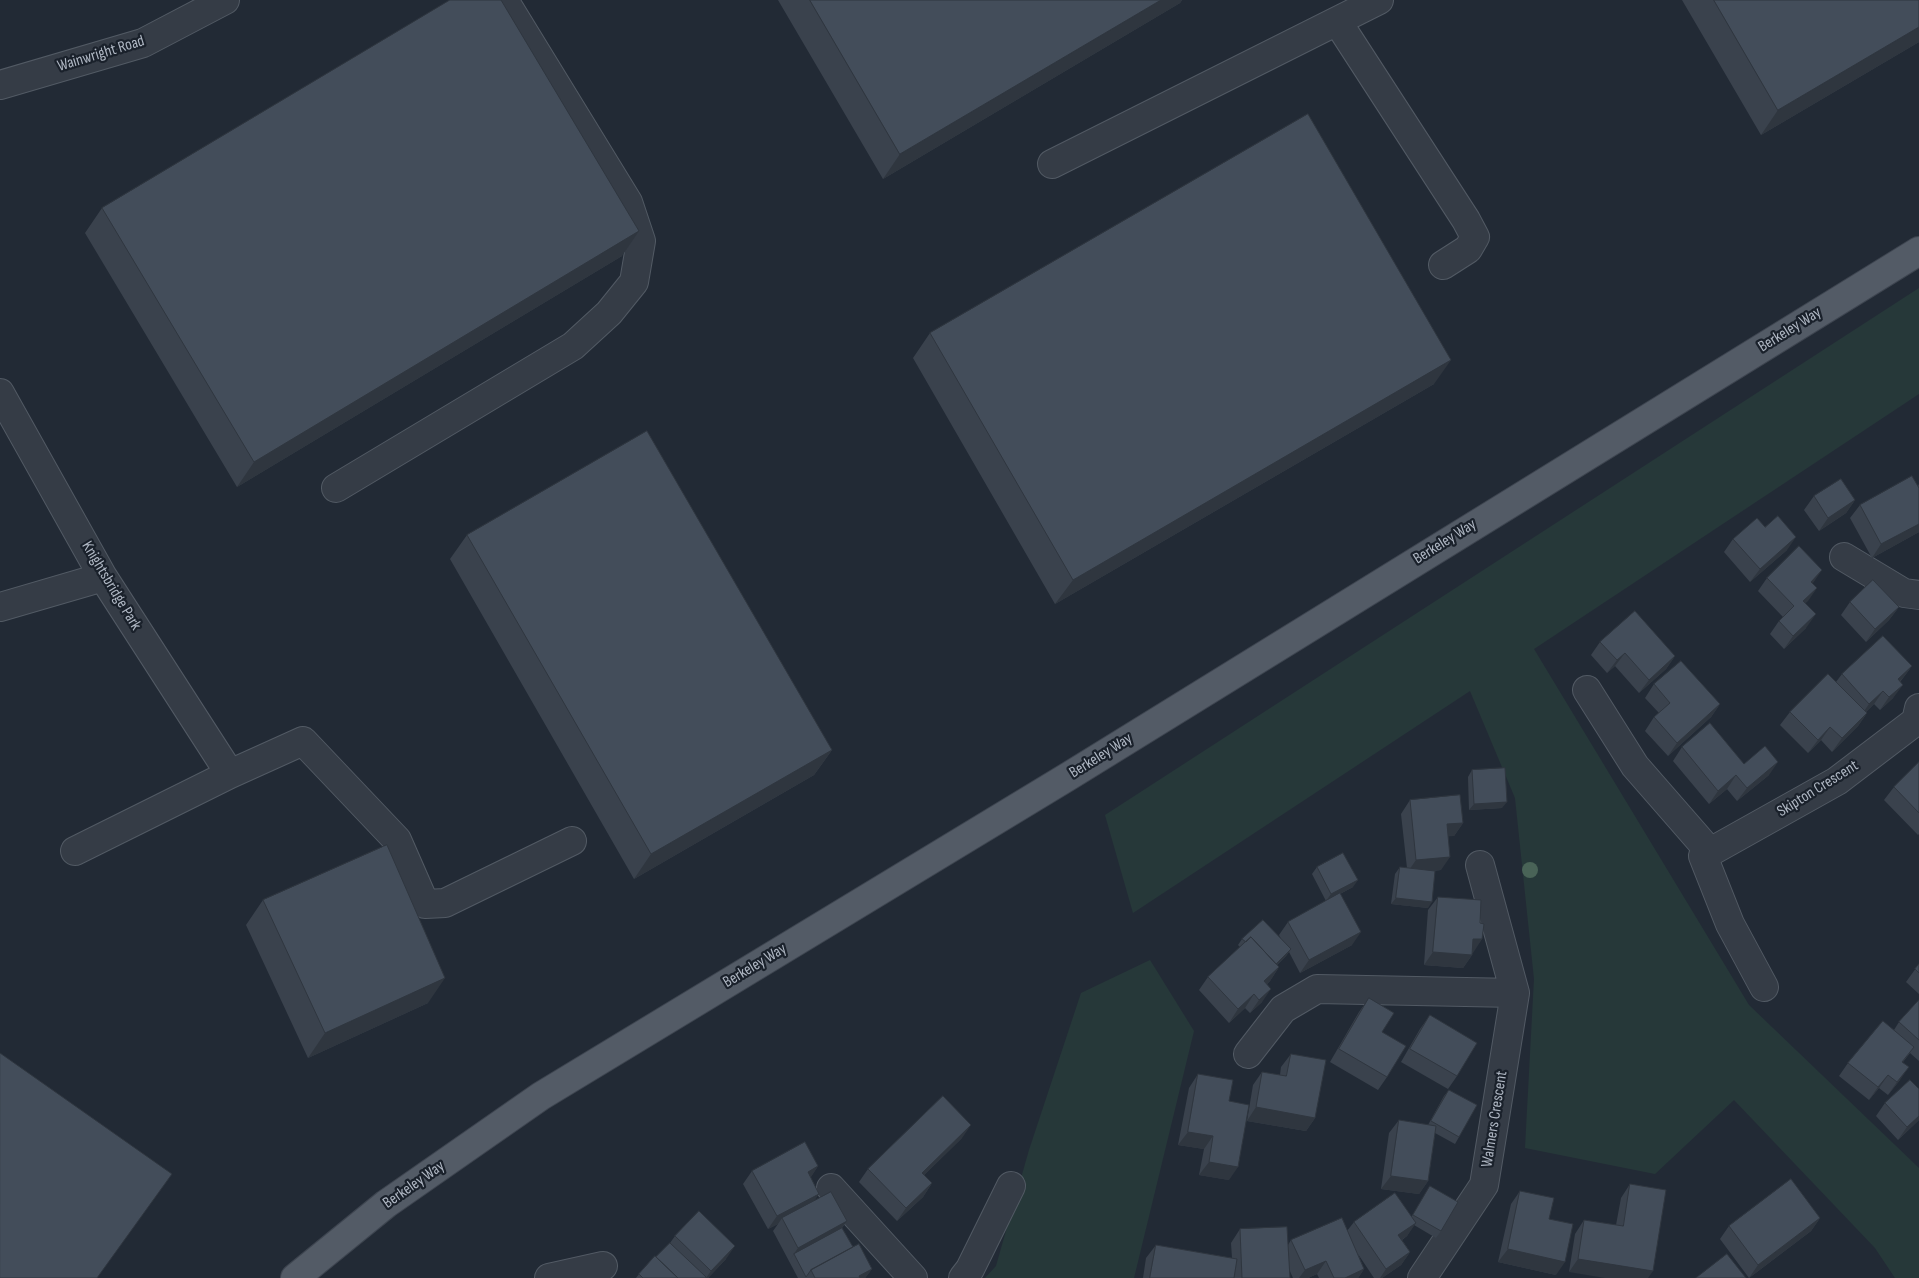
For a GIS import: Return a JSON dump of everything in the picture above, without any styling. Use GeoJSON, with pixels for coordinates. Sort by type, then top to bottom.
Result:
{"type":"FeatureCollection","features":[{"type":"Feature","properties":{"kind":"main road","name":"Berkeley Way"},"geometry":{"type":"LineString","coordinates":[[295,1278],[386,1204],[541,1096],[1069,776],[1493,512],[1919,251]]}},
{"type":"Feature","properties":{"kind":"street","name":"Wainwright Road"},"geometry":{"type":"LineString","coordinates":[[0,85],[143,43],[225,0]]}},
{"type":"Feature","properties":{"kind":"street"},"geometry":{"type":"LineString","coordinates":[[336,488],[574,346],[609,313],[634,282],[641,241],[628,202],[504,0]]}},
{"type":"Feature","properties":{"kind":"street"},"geometry":{"type":"LineString","coordinates":[[1052,164],[1379,0]]}},
{"type":"Feature","properties":{"kind":"street"},"geometry":{"type":"LineString","coordinates":[[1337,21],[1466,220],[1475,237],[1468,249],[1443,265]]}},
{"type":"Feature","properties":{"kind":"street","name":"Knightsbridge Park"},"geometry":{"type":"LineString","coordinates":[[0,392],[103,576],[230,774]]}},
{"type":"Feature","properties":{"kind":"street"},"geometry":{"type":"LineString","coordinates":[[1844,557],[1904,593],[1919,595]]}},
{"type":"Feature","properties":{"kind":"street"},"geometry":{"type":"LineString","coordinates":[[0,607],[103,576]]}},
{"type":"Feature","properties":{"kind":"street"},"geometry":{"type":"LineString","coordinates":[[1588,690],[1635,766],[1707,854],[1730,924],[1764,987]]}},
{"type":"Feature","properties":{"kind":"street","name":"Skipton Crescent"},"geometry":{"type":"LineString","coordinates":[[1707,854],[1837,782],[1918,718]]}},
{"type":"Feature","properties":{"kind":"street"},"geometry":{"type":"LineString","coordinates":[[75,851],[179,798],[303,742],[397,840],[425,904],[444,904],[572,841]]}},
{"type":"Feature","properties":{"kind":"street"},"geometry":{"type":"LineString","coordinates":[[1248,1054],[1283,1010],[1317,989],[1515,993],[1480,865]]}},
{"type":"Feature","properties":{"kind":"street","name":"Walmers Crescent"},"geometry":{"type":"LineString","coordinates":[[1422,1278],[1484,1185],[1515,993]]}},
{"type":"Feature","properties":{"kind":"street"},"geometry":{"type":"LineString","coordinates":[[967,1274],[1011,1186]]}},
{"type":"Feature","properties":{"kind":"street"},"geometry":{"type":"LineString","coordinates":[[831,1188],[913,1278]]}},
{"type":"Feature","properties":{"kind":"street"},"geometry":{"type":"LineString","coordinates":[[549,1278],[602,1266]]}},
{"type":"Feature","properties":{"kind":"shaded area"},"geometry":{"type":"Polygon","coordinates":[[[1919,288],[1919,394],[1534,649],[1749,1005],[1919,1168],[1919,1278],[1895,1278],[1875,1248],[1734,1100],[1655,1174],[1525,1148],[1534,979],[1515,798],[1470,691],[1133,913],[1105,815],[1919,288]]]}},
{"type":"Feature","properties":{"kind":"shaded area"},"geometry":{"type":"Polygon","coordinates":[[[1150,960],[1194,1031],[1134,1278],[985,1278],[996,1266],[1029,1150],[1081,993],[1150,960]]]}},
{"type":"Feature","properties":{"kind":"building"},"geometry":{"type":"Polygon","coordinates":[[[450,0],[501,0],[639,231],[254,462],[102,208],[450,0]]]}},
{"type":"Feature","properties":{"kind":"building"},"geometry":{"type":"Polygon","coordinates":[[[810,0],[1161,0],[900,154],[810,0]]]}},
{"type":"Feature","properties":{"kind":"building"},"geometry":{"type":"Polygon","coordinates":[[[1714,0],[1919,0],[1919,27],[1778,110],[1714,0]]]}},
{"type":"Feature","properties":{"kind":"building"},"geometry":{"type":"Polygon","coordinates":[[[1308,114],[1451,360],[1073,580],[930,333],[1308,114]]]}},
{"type":"Feature","properties":{"kind":"building"},"geometry":{"type":"Polygon","coordinates":[[[647,431],[832,750],[651,854],[467,535],[647,431]]]}},
{"type":"Feature","properties":{"kind":"building"},"geometry":{"type":"Polygon","coordinates":[[[1912,476],[1919,488],[1919,524],[1881,544],[1860,505],[1912,476]]]}},
{"type":"Feature","properties":{"kind":"building"},"geometry":{"type":"Polygon","coordinates":[[[1841,479],[1855,500],[1828,518],[1814,496],[1841,479]]]}},
{"type":"Feature","properties":{"kind":"building"},"geometry":{"type":"Polygon","coordinates":[[[1778,516],[1796,537],[1760,569],[1733,539],[1757,518],[1765,527],[1778,516]]]}},
{"type":"Feature","properties":{"kind":"building"},"geometry":{"type":"Polygon","coordinates":[[[1799,546],[1822,570],[1811,582],[1817,588],[1803,601],[1816,614],[1793,636],[1779,621],[1794,606],[1767,578],[1799,546]]]}},
{"type":"Feature","properties":{"kind":"building"},"geometry":{"type":"Polygon","coordinates":[[[1873,580],[1899,607],[1875,629],[1850,602],[1873,580]]]}},
{"type":"Feature","properties":{"kind":"building"},"geometry":{"type":"Polygon","coordinates":[[[1635,611],[1675,656],[1649,680],[1625,653],[1617,660],[1600,642],[1635,611]]]}},
{"type":"Feature","properties":{"kind":"building"},"geometry":{"type":"Polygon","coordinates":[[[1883,636],[1912,666],[1898,679],[1903,685],[1889,697],[1883,691],[1869,704],[1842,674],[1883,636]]]}},
{"type":"Feature","properties":{"kind":"building"},"geometry":{"type":"Polygon","coordinates":[[[1681,661],[1720,704],[1677,743],[1654,717],[1670,703],[1654,684],[1681,661]]]}},
{"type":"Feature","properties":{"kind":"building"},"geometry":{"type":"Polygon","coordinates":[[[1828,674],[1867,713],[1842,738],[1830,727],[1818,740],[1790,712],[1828,674]]]}},
{"type":"Feature","properties":{"kind":"building"},"geometry":{"type":"Polygon","coordinates":[[[1710,723],[1744,764],[1765,746],[1778,762],[1747,788],[1736,775],[1718,791],[1682,747],[1710,723]]]}},
{"type":"Feature","properties":{"kind":"building"},"geometry":{"type":"Polygon","coordinates":[[[1919,762],[1919,813],[1894,787],[1919,762]]]}},
{"type":"Feature","properties":{"kind":"building"},"geometry":{"type":"Polygon","coordinates":[[[1505,768],[1507,802],[1474,804],[1472,770],[1505,768]]]}},
{"type":"Feature","properties":{"kind":"building"},"geometry":{"type":"Polygon","coordinates":[[[1460,795],[1463,823],[1447,824],[1450,857],[1416,860],[1410,800],[1460,795]]]}},
{"type":"Feature","properties":{"kind":"building"},"geometry":{"type":"Polygon","coordinates":[[[387,845],[445,978],[325,1033],[263,900],[387,845]]]}},
{"type":"Feature","properties":{"kind":"building"},"geometry":{"type":"Polygon","coordinates":[[[1343,853],[1358,880],[1331,894],[1317,867],[1343,853]]]}},
{"type":"Feature","properties":{"kind":"building"},"geometry":{"type":"Polygon","coordinates":[[[1400,867],[1435,871],[1432,902],[1396,898],[1400,867]]]}},
{"type":"Feature","properties":{"kind":"building"},"geometry":{"type":"Polygon","coordinates":[[[1340,893],[1361,932],[1309,960],[1288,922],[1340,893]]]}},
{"type":"Feature","properties":{"kind":"building"},"geometry":{"type":"Polygon","coordinates":[[[1438,897],[1481,900],[1480,923],[1484,924],[1482,939],[1473,939],[1472,955],[1433,952],[1438,897]]]}},
{"type":"Feature","properties":{"kind":"building"},"geometry":{"type":"Polygon","coordinates":[[[1263,920],[1291,949],[1276,964],[1251,937],[1246,942],[1242,939],[1263,920]]]}},
{"type":"Feature","properties":{"kind":"building"},"geometry":{"type":"Polygon","coordinates":[[[1251,937],[1279,967],[1264,981],[1271,989],[1259,1000],[1254,994],[1238,1009],[1208,977],[1251,937]]]}},
{"type":"Feature","properties":{"kind":"building"},"geometry":{"type":"Polygon","coordinates":[[[1919,964],[1919,973],[1915,969],[1919,964]]]}},
{"type":"Feature","properties":{"kind":"building"},"geometry":{"type":"Polygon","coordinates":[[[1369,998],[1394,1013],[1382,1032],[1406,1046],[1387,1077],[1339,1049],[1369,998]]]}},
{"type":"Feature","properties":{"kind":"building"},"geometry":{"type":"Polygon","coordinates":[[[1919,1000],[1919,1040],[1899,1022],[1919,1000]]]}},
{"type":"Feature","properties":{"kind":"building"},"geometry":{"type":"Polygon","coordinates":[[[1430,1015],[1477,1043],[1457,1076],[1410,1049],[1430,1015]]]}},
{"type":"Feature","properties":{"kind":"building"},"geometry":{"type":"Polygon","coordinates":[[[1883,1021],[1914,1047],[1902,1062],[1909,1067],[1897,1082],[1888,1075],[1878,1087],[1848,1063],[1883,1021]]]}},
{"type":"Feature","properties":{"kind":"building"},"geometry":{"type":"Polygon","coordinates":[[[0,1053],[172,1174],[97,1278],[0,1278],[0,1053]]]}},
{"type":"Feature","properties":{"kind":"building"},"geometry":{"type":"Polygon","coordinates":[[[1291,1054],[1326,1060],[1315,1118],[1256,1107],[1262,1072],[1286,1076],[1291,1054]]]}},
{"type":"Feature","properties":{"kind":"building"},"geometry":{"type":"Polygon","coordinates":[[[1198,1074],[1233,1080],[1229,1101],[1249,1105],[1238,1167],[1209,1162],[1213,1136],[1188,1132],[1198,1074]]]}},
{"type":"Feature","properties":{"kind":"building"},"geometry":{"type":"Polygon","coordinates":[[[1910,1080],[1919,1089],[1919,1116],[1907,1127],[1885,1103],[1910,1080]]]}},
{"type":"Feature","properties":{"kind":"building"},"geometry":{"type":"Polygon","coordinates":[[[1449,1090],[1477,1105],[1459,1137],[1431,1121],[1449,1090]]]}},
{"type":"Feature","properties":{"kind":"building"},"geometry":{"type":"Polygon","coordinates":[[[943,1096],[971,1125],[922,1173],[932,1183],[906,1208],[868,1169],[943,1096]]]}},
{"type":"Feature","properties":{"kind":"building"},"geometry":{"type":"Polygon","coordinates":[[[1399,1120],[1436,1126],[1428,1181],[1391,1176],[1399,1120]]]}},
{"type":"Feature","properties":{"kind":"building"},"geometry":{"type":"Polygon","coordinates":[[[805,1142],[818,1166],[808,1172],[819,1194],[777,1216],[752,1171],[805,1142]]]}},
{"type":"Feature","properties":{"kind":"building"},"geometry":{"type":"Polygon","coordinates":[[[1791,1179],[1820,1218],[1758,1265],[1729,1226],[1791,1179]]]}},
{"type":"Feature","properties":{"kind":"building"},"geometry":{"type":"Polygon","coordinates":[[[1630,1184],[1666,1190],[1653,1271],[1578,1259],[1584,1220],[1623,1226],[1630,1184]]]}},
{"type":"Feature","properties":{"kind":"building"},"geometry":{"type":"Polygon","coordinates":[[[1430,1186],[1458,1202],[1441,1231],[1413,1215],[1430,1186]]]}},
{"type":"Feature","properties":{"kind":"building"},"geometry":{"type":"Polygon","coordinates":[[[1520,1191],[1554,1198],[1549,1219],[1573,1224],[1565,1262],[1508,1249],[1520,1191]]]}},
{"type":"Feature","properties":{"kind":"building"},"geometry":{"type":"Polygon","coordinates":[[[831,1192],[847,1221],[798,1248],[782,1218],[831,1192]]]}},
{"type":"Feature","properties":{"kind":"building"},"geometry":{"type":"Polygon","coordinates":[[[1395,1193],[1416,1223],[1398,1235],[1410,1252],[1386,1269],[1354,1222],[1395,1193]]]}},
{"type":"Feature","properties":{"kind":"building"},"geometry":{"type":"Polygon","coordinates":[[[699,1211],[735,1246],[711,1271],[675,1236],[699,1211]]]}},
{"type":"Feature","properties":{"kind":"building"},"geometry":{"type":"Polygon","coordinates":[[[1342,1218],[1364,1269],[1345,1278],[1334,1278],[1326,1261],[1305,1270],[1291,1240],[1342,1218]]]}},
{"type":"Feature","properties":{"kind":"building"},"geometry":{"type":"Polygon","coordinates":[[[1287,1227],[1290,1278],[1242,1278],[1240,1229],[1287,1227]]]}},
{"type":"Feature","properties":{"kind":"building"},"geometry":{"type":"Polygon","coordinates":[[[842,1228],[853,1247],[811,1270],[806,1277],[794,1254],[842,1228]]]}},
{"type":"Feature","properties":{"kind":"building"},"geometry":{"type":"Polygon","coordinates":[[[670,1243],[706,1278],[678,1278],[656,1257],[670,1243]]]}},
{"type":"Feature","properties":{"kind":"building"},"geometry":{"type":"Polygon","coordinates":[[[859,1244],[872,1269],[859,1276],[860,1278],[815,1278],[811,1270],[859,1244]]]}},
{"type":"Feature","properties":{"kind":"building"},"geometry":{"type":"Polygon","coordinates":[[[1156,1245],[1237,1259],[1234,1278],[1150,1278],[1156,1245]]]}},
{"type":"Feature","properties":{"kind":"building"},"geometry":{"type":"Polygon","coordinates":[[[1727,1254],[1746,1278],[1696,1278],[1727,1254]]]}},
{"type":"Feature","properties":{"kind":"building"},"geometry":{"type":"Polygon","coordinates":[[[655,1256],[678,1278],[643,1278],[639,1274],[655,1256]]]}}]}
